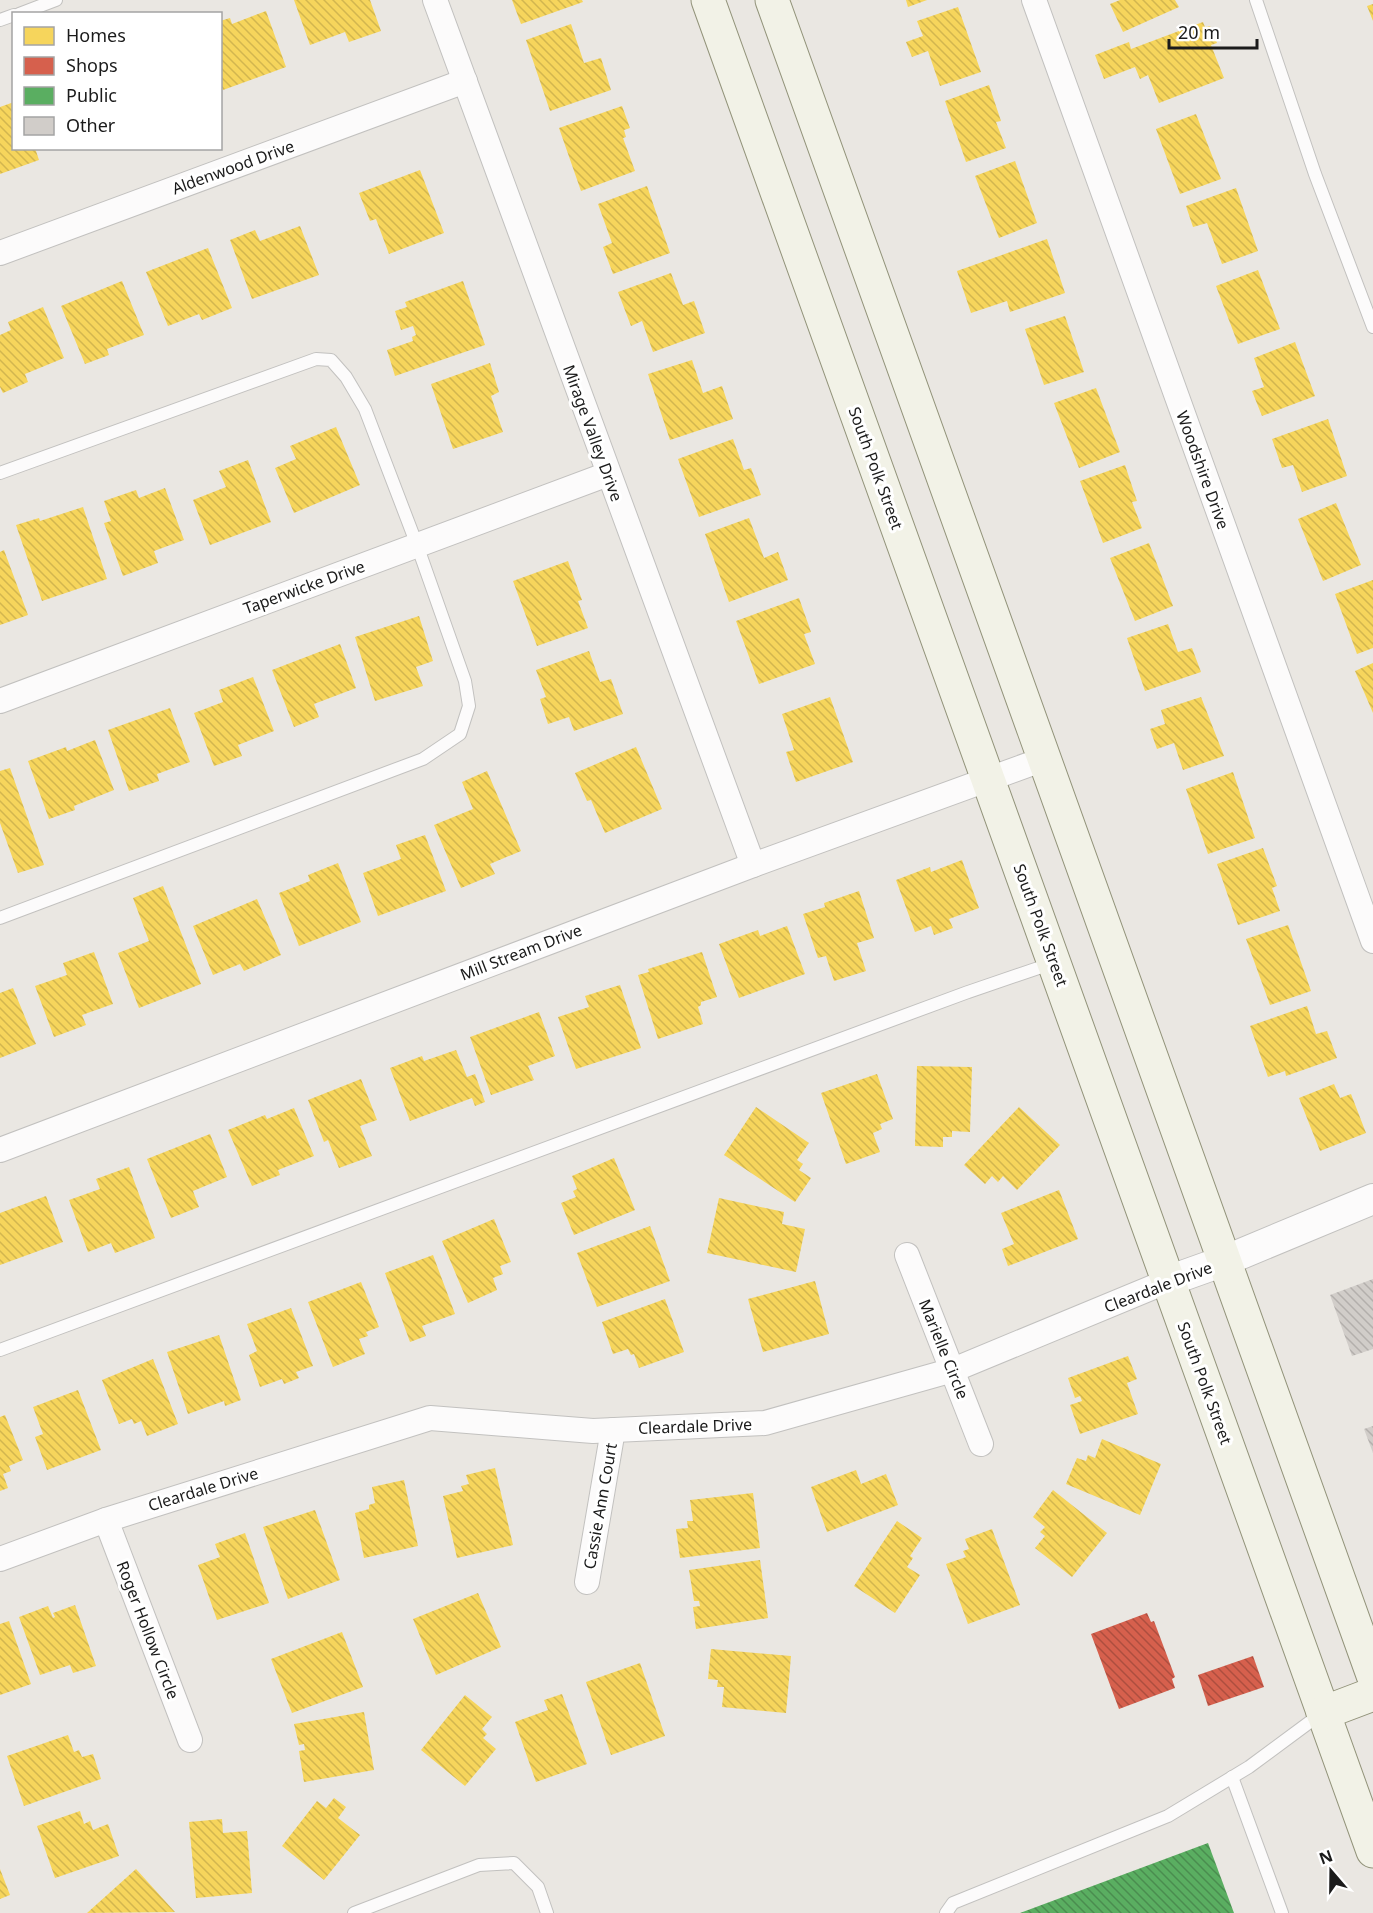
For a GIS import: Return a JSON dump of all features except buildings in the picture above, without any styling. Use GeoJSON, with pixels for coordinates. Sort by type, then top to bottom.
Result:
{"type":"FeatureCollection","features":[{"type":"Feature","properties":{"kind":"main road","name":"South Polk Street"},"geometry":{"type":"LineString","coordinates":[[708,0],[1373,1851]]}},
{"type":"Feature","properties":{"kind":"main road"},"geometry":{"type":"LineString","coordinates":[[772,0],[1373,1675]]}},
{"type":"Feature","properties":{"kind":"main road"},"geometry":{"type":"LineString","coordinates":[[1323,1713],[1373,1694]]}},
{"type":"Feature","properties":{"kind":"street","name":"Mirage Valley Drive"},"geometry":{"type":"LineString","coordinates":[[435,0],[753,865]]}},
{"type":"Feature","properties":{"kind":"street","name":"Woodshire Drive"},"geometry":{"type":"LineString","coordinates":[[1034,0],[1371,928]]}},
{"type":"Feature","properties":{"kind":"street","name":"Aldenwood Drive"},"geometry":{"type":"LineString","coordinates":[[0,253],[465,81]]}},
{"type":"Feature","properties":{"kind":"street","name":"Taperwicke Drive"},"geometry":{"type":"LineString","coordinates":[[0,701],[608,474]]}},
{"type":"Feature","properties":{"kind":"street","name":"Mill Stream Drive"},"geometry":{"type":"LineString","coordinates":[[0,1150],[753,865],[1044,759]]}},
{"type":"Feature","properties":{"kind":"street","name":"Cleardale Drive"},"geometry":{"type":"LineString","coordinates":[[0,1559],[106,1520],[430,1418],[593,1431],[765,1423],[953,1370],[1168,1281],[1224,1261],[1373,1198]]}},
{"type":"Feature","properties":{"kind":"street","name":"Marielle Circle"},"geometry":{"type":"LineString","coordinates":[[907,1255],[981,1444]]}},
{"type":"Feature","properties":{"kind":"street","name":"Cassie Ann Court"},"geometry":{"type":"LineString","coordinates":[[587,1582],[613,1430]]}},
{"type":"Feature","properties":{"kind":"street","name":"Roger Hollow Circle"},"geometry":{"type":"LineString","coordinates":[[106,1520],[190,1740]]}},
{"type":"Feature","properties":{"kind":"lane"},"geometry":{"type":"LineString","coordinates":[[24,12],[56,0]]}},
{"type":"Feature","properties":{"kind":"lane"},"geometry":{"type":"LineString","coordinates":[[1256,0],[1315,174],[1373,327]]}},
{"type":"Feature","properties":{"kind":"lane"},"geometry":{"type":"LineString","coordinates":[[0,473],[316,359],[331,360],[346,377],[365,409],[417,545],[465,681],[469,706],[460,734],[423,759],[0,918]]}},
{"type":"Feature","properties":{"kind":"lane"},"geometry":{"type":"LineString","coordinates":[[0,1350],[923,1008],[1054,963]]}},
{"type":"Feature","properties":{"kind":"lane"},"geometry":{"type":"LineString","coordinates":[[946,1913],[953,1903],[1168,1816],[1232,1777],[1323,1713]]}},
{"type":"Feature","properties":{"kind":"lane"},"geometry":{"type":"LineString","coordinates":[[1232,1777],[1282,1913]]}},
{"type":"Feature","properties":{"kind":"lane"},"geometry":{"type":"LineString","coordinates":[[354,1913],[479,1865],[514,1863],[538,1887],[547,1913]]}}]}
